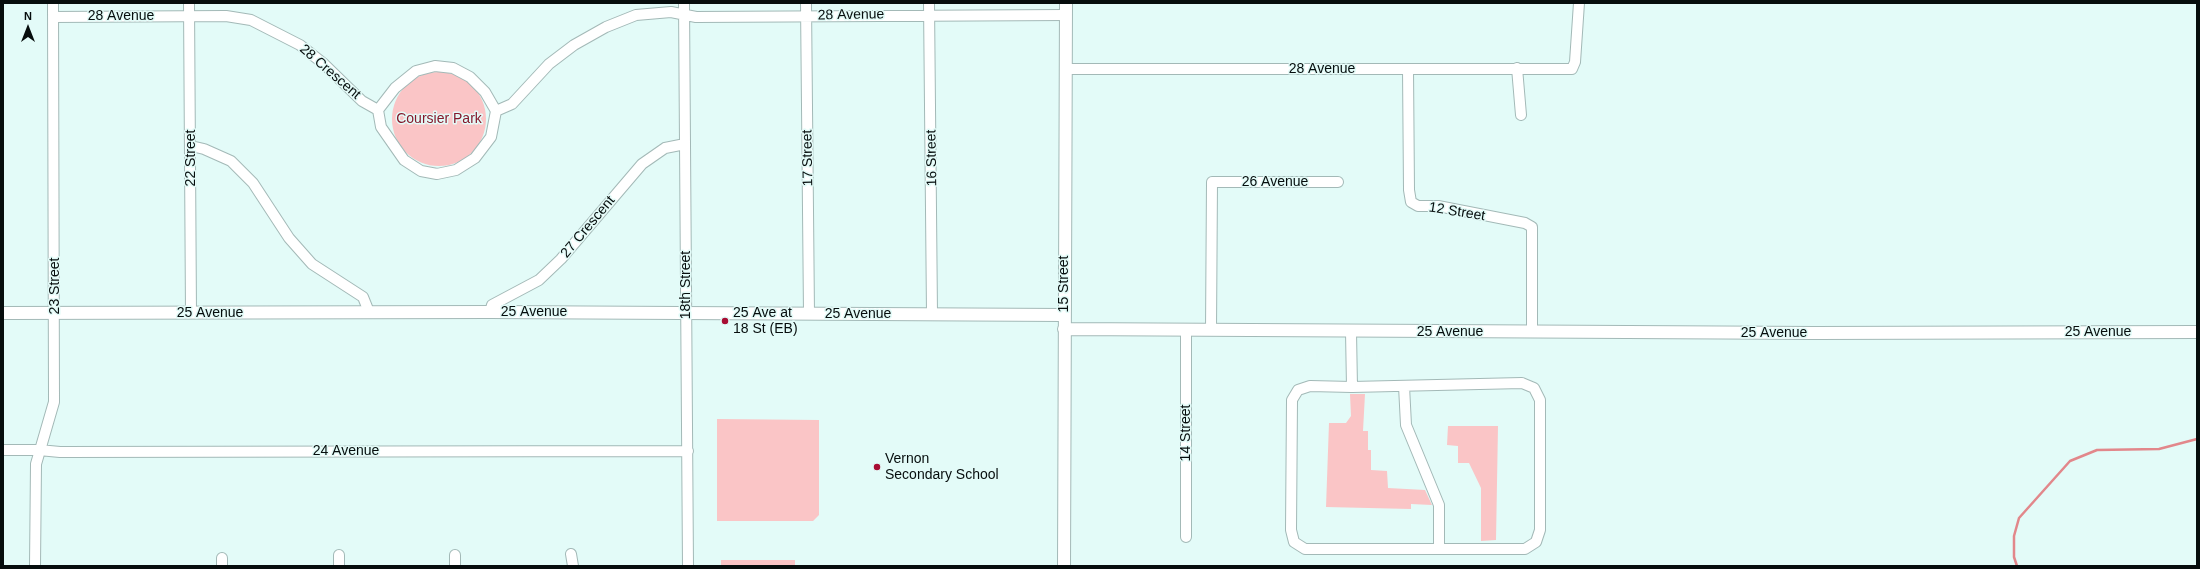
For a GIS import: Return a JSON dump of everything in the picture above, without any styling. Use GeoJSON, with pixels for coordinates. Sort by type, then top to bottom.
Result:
{"type":"FeatureCollection","features":[{"type":"Feature","properties":{"kind":"street","name":"23 Street"},"geometry":{"type":"LineString","coordinates":[[35,566],[36,464],[54,402],[55,313],[53,3]]}},
{"type":"Feature","properties":{"kind":"street","name":"22 Street"},"geometry":{"type":"LineString","coordinates":[[189,3],[191,313]]}},
{"type":"Feature","properties":{"kind":"street","name":"18th Street"},"geometry":{"type":"LineString","coordinates":[[684,3],[688,566]]}},
{"type":"Feature","properties":{"kind":"street","name":"17 Street"},"geometry":{"type":"LineString","coordinates":[[806,3],[808,314]]}},
{"type":"Feature","properties":{"kind":"street","name":"16 Street"},"geometry":{"type":"LineString","coordinates":[[929,3],[932,314]]}},
{"type":"Feature","properties":{"kind":"street","name":"28 Avenue"},"geometry":{"type":"LineString","coordinates":[[1065,69],[1572,69],[1575,62],[1579,3]]}},
{"type":"Feature","properties":{"kind":"street","name":"28 Avenue"},"geometry":{"type":"LineString","coordinates":[[684,15],[806,16],[929,14],[1066,9]]}},
{"type":"Feature","properties":{"kind":"street","name":"15 Street"},"geometry":{"type":"LineString","coordinates":[[1064,566],[1066,9]]}},
{"type":"Feature","properties":{"kind":"street"},"geometry":{"type":"LineString","coordinates":[[496,111],[512,104],[549,64],[574,45],[606,27],[636,15],[671,12],[684,15]]}},
{"type":"Feature","properties":{"kind":"street","name":"28 Avenue"},"geometry":{"type":"LineString","coordinates":[[53,17],[189,16]]}},
{"type":"Feature","properties":{"kind":"street","name":"28 Crescent"},"geometry":{"type":"LineString","coordinates":[[189,16],[226,16],[251,20],[275,30],[324,64],[362,101],[378,110]]}},
{"type":"Feature","properties":{"kind":"street"},"geometry":{"type":"LineString","coordinates":[[435,66],[453,68],[470,77],[485,92],[496,111],[491,137],[475,158],[456,170],[437,174],[421,171],[404,160],[381,127],[378,110],[395,88],[416,71],[435,66]]}},
{"type":"Feature","properties":{"kind":"street","name":"12 Street"},"geometry":{"type":"LineString","coordinates":[[1408,68],[1409,190],[1411,202],[1418,206],[1438,206],[1525,223],[1532,227],[1532,332]]}},
{"type":"Feature","properties":{"kind":"street"},"geometry":{"type":"LineString","coordinates":[[1517,68],[1521,115]]}},
{"type":"Feature","properties":{"kind":"street","name":"27 Crescent"},"geometry":{"type":"LineString","coordinates":[[490,312],[492,306],[539,280],[561,259],[642,164],[665,148],[685,144]]}},
{"type":"Feature","properties":{"kind":"street"},"geometry":{"type":"LineString","coordinates":[[191,146],[204,149],[231,161],[254,183],[294,243],[312,264],[363,298],[369,312]]}},
{"type":"Feature","properties":{"kind":"street","name":"26 Avenue"},"geometry":{"type":"LineString","coordinates":[[1211,330],[1212,182],[1338,182]]}},
{"type":"Feature","properties":{"kind":"street","name":"25 Avenue"},"geometry":{"type":"LineString","coordinates":[[3,313],[490,312],[1064,315]]}},
{"type":"Feature","properties":{"kind":"street","name":"25 Avenue"},"geometry":{"type":"LineString","coordinates":[[1064,329],[1351,332],[2197,332]]}},
{"type":"Feature","properties":{"kind":"street","name":"14 Street"},"geometry":{"type":"LineString","coordinates":[[1186,330],[1186,536]]}},
{"type":"Feature","properties":{"kind":"street"},"geometry":{"type":"LineString","coordinates":[[1351,332],[1352,388]]}},
{"type":"Feature","properties":{"kind":"street"},"geometry":{"type":"LineString","coordinates":[[1522,383],[1534,388],[1540,400],[1540,530],[1536,542],[1525,549],[1305,549],[1294,542],[1291,530],[1292,400],[1298,390],[1310,386],[1352,388],[1522,383]]}},
{"type":"Feature","properties":{"kind":"street"},"geometry":{"type":"LineString","coordinates":[[1404,386],[1406,425],[1439,505],[1439,549]]}},
{"type":"Feature","properties":{"kind":"street","name":"24 Avenue"},"geometry":{"type":"LineString","coordinates":[[3,450],[39,450],[60,452],[688,452]]}},
{"type":"Feature","properties":{"kind":"street"},"geometry":{"type":"LineString","coordinates":[[571,554],[572,566]]}},
{"type":"Feature","properties":{"kind":"street"},"geometry":{"type":"LineString","coordinates":[[339,555],[339,566]]}},
{"type":"Feature","properties":{"kind":"street"},"geometry":{"type":"LineString","coordinates":[[455,555],[455,566]]}},
{"type":"Feature","properties":{"kind":"green space","name":"Coursier Park"},"geometry":{"type":"Polygon","coordinates":[[[439,72],[457,75],[472,86],[483,101],[486,119],[483,137],[472,152],[457,163],[439,166],[421,163],[406,152],[395,137],[392,119],[395,101],[406,86],[421,75],[439,72]]]}},
{"type":"Feature","properties":{"kind":"green space"},"geometry":{"type":"Polygon","coordinates":[[[1350,394],[1365,394],[1363,431],[1368,431],[1368,450],[1371,450],[1371,470],[1387,471],[1388,488],[1425,490],[1432,505],[1411,504],[1411,509],[1326,507],[1329,423],[1346,423],[1351,416],[1350,394]]]}},
{"type":"Feature","properties":{"kind":"green space"},"geometry":{"type":"Polygon","coordinates":[[[717,419],[819,420],[819,515],[813,521],[717,521],[717,419]]]}},
{"type":"Feature","properties":{"kind":"green space"},"geometry":{"type":"Polygon","coordinates":[[[1448,426],[1498,426],[1496,540],[1481,541],[1481,488],[1469,463],[1458,463],[1458,446],[1447,445],[1448,426]]]}},
{"type":"Feature","properties":{"kind":"green space"},"geometry":{"type":"Polygon","coordinates":[[[721,560],[795,560],[795,566],[721,566],[721,560]]]}},
{"type":"Feature","properties":{"kind":"waterway"},"geometry":{"type":"LineString","coordinates":[[2017,566],[2014,557],[2014,536],[2019,518],[2070,461],[2097,450],[2159,449],[2197,439]]}},
{"type":"Feature","properties":{"kind":"place","name":"25 Ave at 18 St (EB)"},"geometry":{"type":"Point","coordinates":[725,321]}},
{"type":"Feature","properties":{"kind":"place","name":"Vernon Secondary School"},"geometry":{"type":"Point","coordinates":[877,467]}}]}
